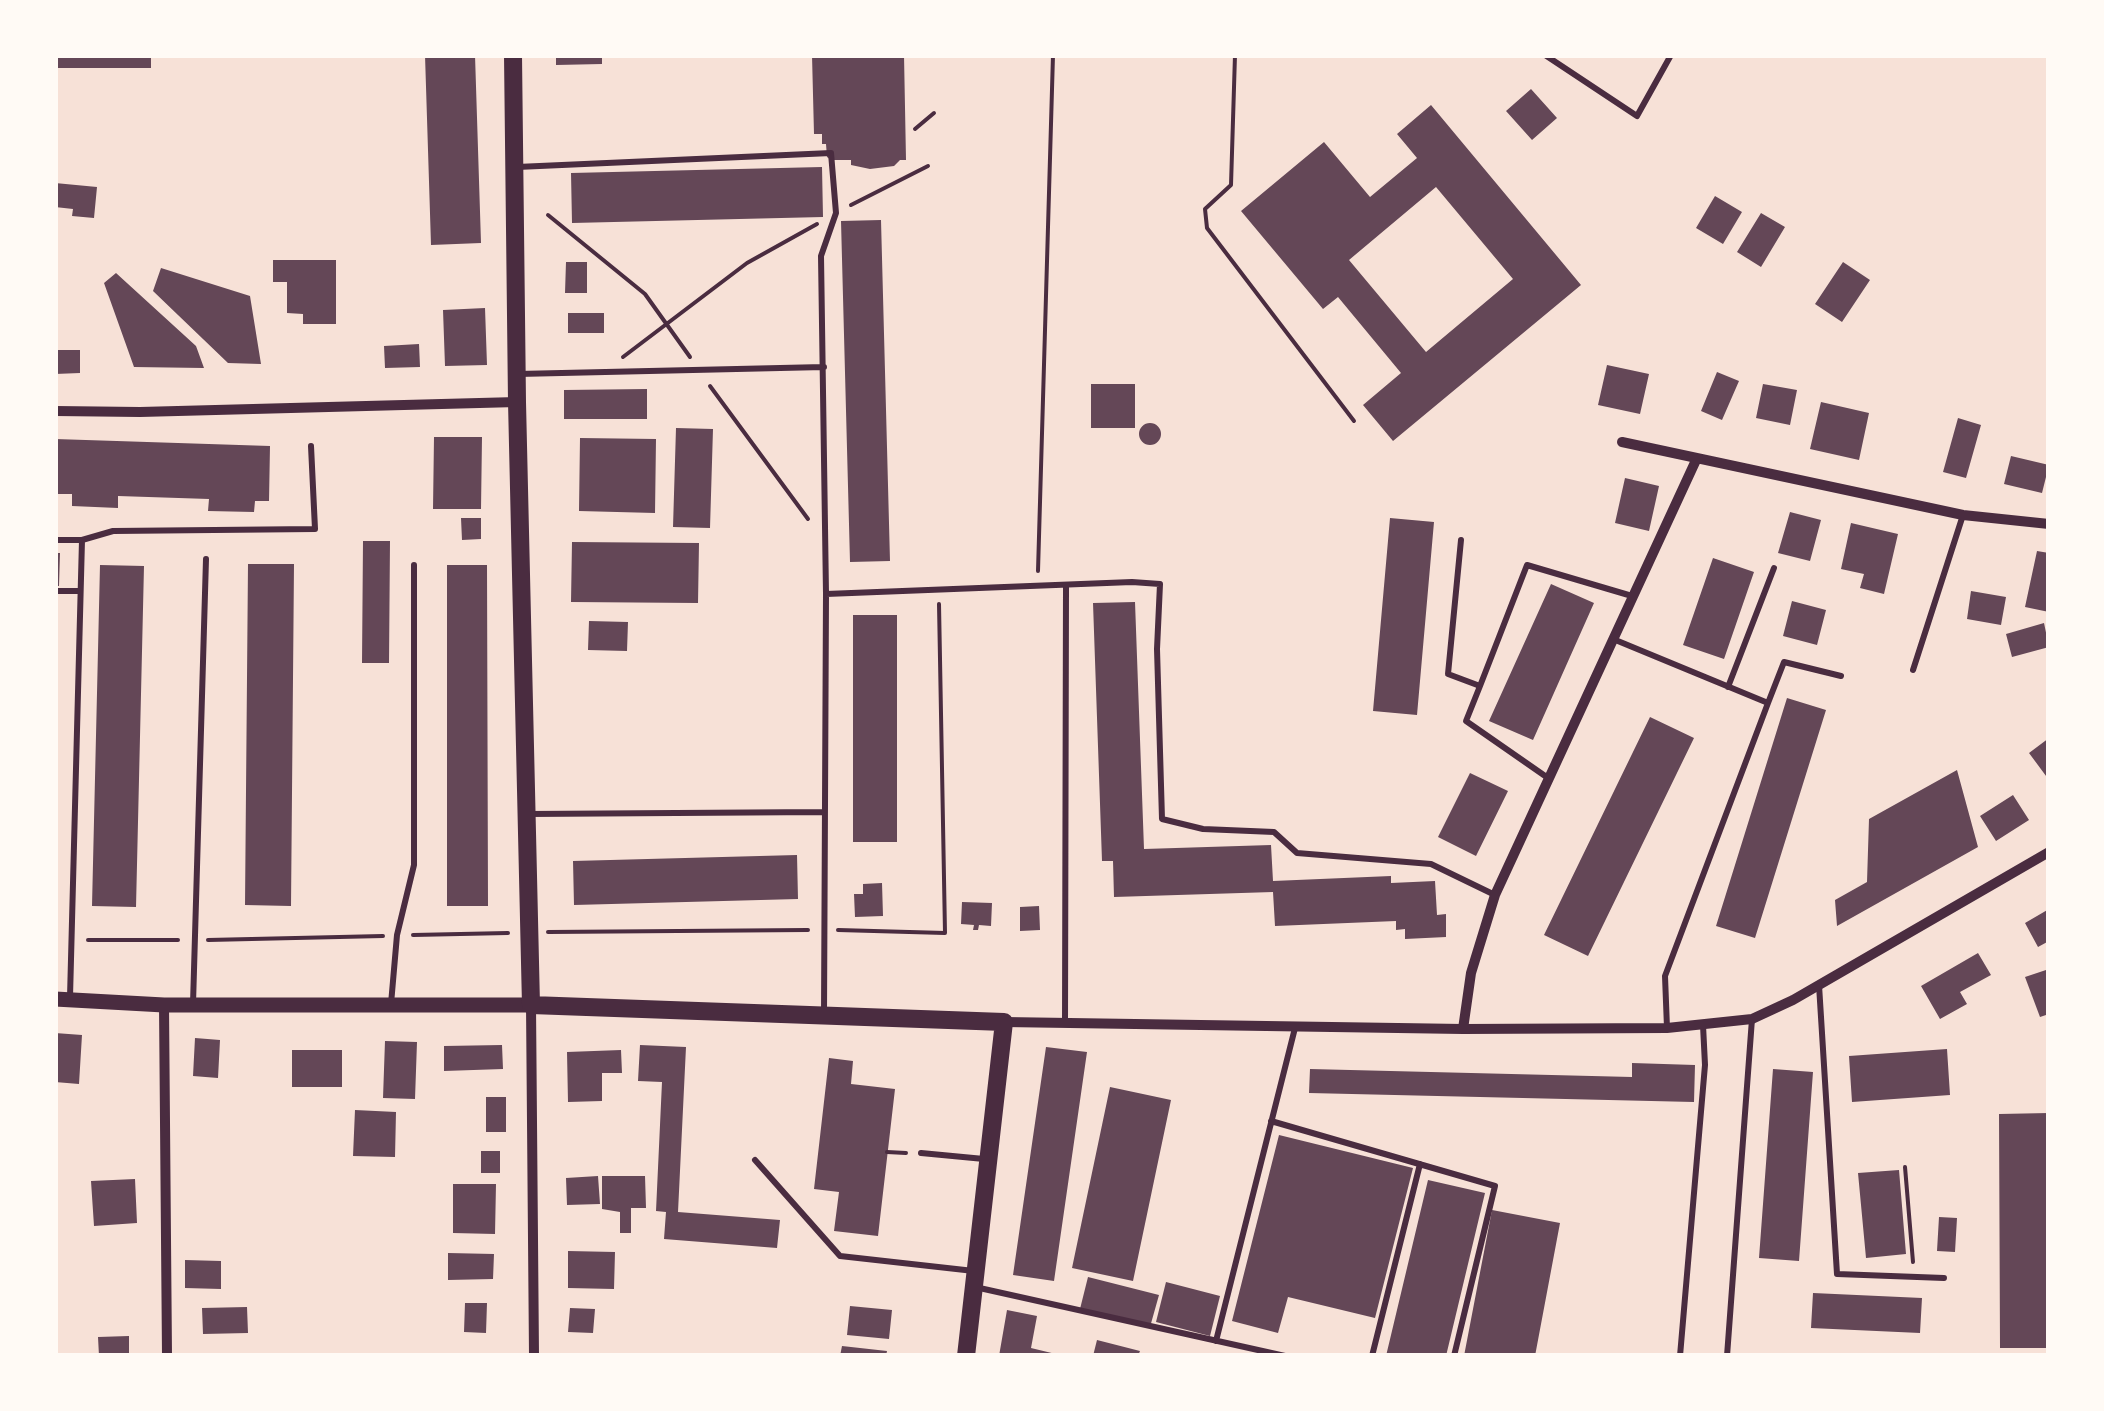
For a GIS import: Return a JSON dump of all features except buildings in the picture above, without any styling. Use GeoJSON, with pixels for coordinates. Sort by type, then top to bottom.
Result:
{"type":"FeatureCollection","features":[{"type":"Feature","properties":{"kind":"main road"},"geometry":{"type":"LineString","coordinates":[[513,55],[531,1005],[1004,1022],[966,1356]]}},
{"type":"Feature","properties":{"kind":"street"},"geometry":{"type":"LineString","coordinates":[[55,410],[140,412],[517,402]]}},
{"type":"Feature","properties":{"kind":"street"},"geometry":{"type":"LineString","coordinates":[[1622,442],[1962,515],[2049,524]]}},
{"type":"Feature","properties":{"kind":"street"},"geometry":{"type":"LineString","coordinates":[[1463,1029],[1471,973],[1495,895],[1697,458]]}},
{"type":"Feature","properties":{"kind":"street"},"geometry":{"type":"LineString","coordinates":[[1004,1022],[1463,1029],[1667,1028],[1752,1020],[2049,852]]}},
{"type":"Feature","properties":{"kind":"street"},"geometry":{"type":"LineString","coordinates":[[62,999],[164,1005],[531,1005],[534,1356]]}},
{"type":"Feature","properties":{"kind":"street"},"geometry":{"type":"LineString","coordinates":[[164,1005],[167,1356]]}},
{"type":"Feature","properties":{"kind":"lane"},"geometry":{"type":"LineString","coordinates":[[1545,55],[1637,116],[1671,55]]}},
{"type":"Feature","properties":{"kind":"lane"},"geometry":{"type":"LineString","coordinates":[[514,167],[831,154],[836,213],[822,256],[826,594],[823,812],[827,930],[824,1016]]}},
{"type":"Feature","properties":{"kind":"lane"},"geometry":{"type":"LineString","coordinates":[[517,374],[824,366]]}},
{"type":"Feature","properties":{"kind":"lane"},"geometry":{"type":"LineString","coordinates":[[55,540],[82,540],[113,530],[314,529],[310,446]]}},
{"type":"Feature","properties":{"kind":"lane"},"geometry":{"type":"LineString","coordinates":[[1912,670],[1962,515]]}},
{"type":"Feature","properties":{"kind":"lane"},"geometry":{"type":"LineString","coordinates":[[62,999],[72,940],[82,540]]}},
{"type":"Feature","properties":{"kind":"lane"},"geometry":{"type":"LineString","coordinates":[[1460,540],[1448,674],[1480,686]]}},
{"type":"Feature","properties":{"kind":"lane"},"geometry":{"type":"LineString","coordinates":[[194,1005],[206,559]]}},
{"type":"Feature","properties":{"kind":"lane"},"geometry":{"type":"LineString","coordinates":[[390,1005],[397,935],[414,865],[414,565]]}},
{"type":"Feature","properties":{"kind":"lane"},"geometry":{"type":"LineString","coordinates":[[1548,779],[1466,721],[1527,565],[1633,596]]}},
{"type":"Feature","properties":{"kind":"lane"},"geometry":{"type":"LineString","coordinates":[[1728,687],[1774,568]]}},
{"type":"Feature","properties":{"kind":"lane"},"geometry":{"type":"LineString","coordinates":[[1066,584],[1066,1024]]}},
{"type":"Feature","properties":{"kind":"lane"},"geometry":{"type":"LineString","coordinates":[[826,594],[1160,584],[1157,649],[1162,820],[1203,829],[1274,832],[1297,853],[1430,864],[1495,895]]}},
{"type":"Feature","properties":{"kind":"lane"},"geometry":{"type":"LineString","coordinates":[[55,591],[80,591]]}},
{"type":"Feature","properties":{"kind":"lane"},"geometry":{"type":"LineString","coordinates":[[1613,639],[1768,704]]}},
{"type":"Feature","properties":{"kind":"lane"},"geometry":{"type":"LineString","coordinates":[[1667,1028],[1666,976],[1784,662],[1841,676]]}},
{"type":"Feature","properties":{"kind":"lane"},"geometry":{"type":"LineString","coordinates":[[526,814],[823,812]]}},
{"type":"Feature","properties":{"kind":"lane"},"geometry":{"type":"LineString","coordinates":[[1820,984],[1837,1274],[1944,1278]]}},
{"type":"Feature","properties":{"kind":"lane"},"geometry":{"type":"LineString","coordinates":[[1727,1356],[1752,1020]]}},
{"type":"Feature","properties":{"kind":"lane"},"geometry":{"type":"LineString","coordinates":[[1680,1356],[1706,1065],[1704,1025]]}},
{"type":"Feature","properties":{"kind":"lane"},"geometry":{"type":"LineString","coordinates":[[1216,1341],[1295,1028]]}},
{"type":"Feature","properties":{"kind":"lane"},"geometry":{"type":"LineString","coordinates":[[1271,1122],[1495,1186],[1454,1356]]}},
{"type":"Feature","properties":{"kind":"lane"},"geometry":{"type":"LineString","coordinates":[[921,1153],[988,1160]]}},
{"type":"Feature","properties":{"kind":"lane"},"geometry":{"type":"LineString","coordinates":[[756,1160],[840,1256],[975,1279],[1285,1356]]}},
{"type":"Feature","properties":{"kind":"lane"},"geometry":{"type":"LineString","coordinates":[[1372,1356],[1420,1164]]}},
{"type":"Feature","properties":{"kind":"path"},"geometry":{"type":"LineString","coordinates":[[1038,586],[1053,55]]}},
{"type":"Feature","properties":{"kind":"path"},"geometry":{"type":"LineString","coordinates":[[1235,55],[1231,185],[1205,209],[1206,228],[1354,420]]}},
{"type":"Feature","properties":{"kind":"path"},"geometry":{"type":"LineString","coordinates":[[915,129],[934,113]]}},
{"type":"Feature","properties":{"kind":"path"},"geometry":{"type":"LineString","coordinates":[[603,372],[747,262],[928,166]]}},
{"type":"Feature","properties":{"kind":"path"},"geometry":{"type":"LineString","coordinates":[[544,932],[945,933],[938,590]]}},
{"type":"Feature","properties":{"kind":"path"},"geometry":{"type":"LineString","coordinates":[[72,940],[508,933]]}},
{"type":"Feature","properties":{"kind":"path"},"geometry":{"type":"LineString","coordinates":[[888,1152],[906,1153]]}},
{"type":"Feature","properties":{"kind":"path"},"geometry":{"type":"LineString","coordinates":[[1905,1167],[1914,1277]]}}]}
